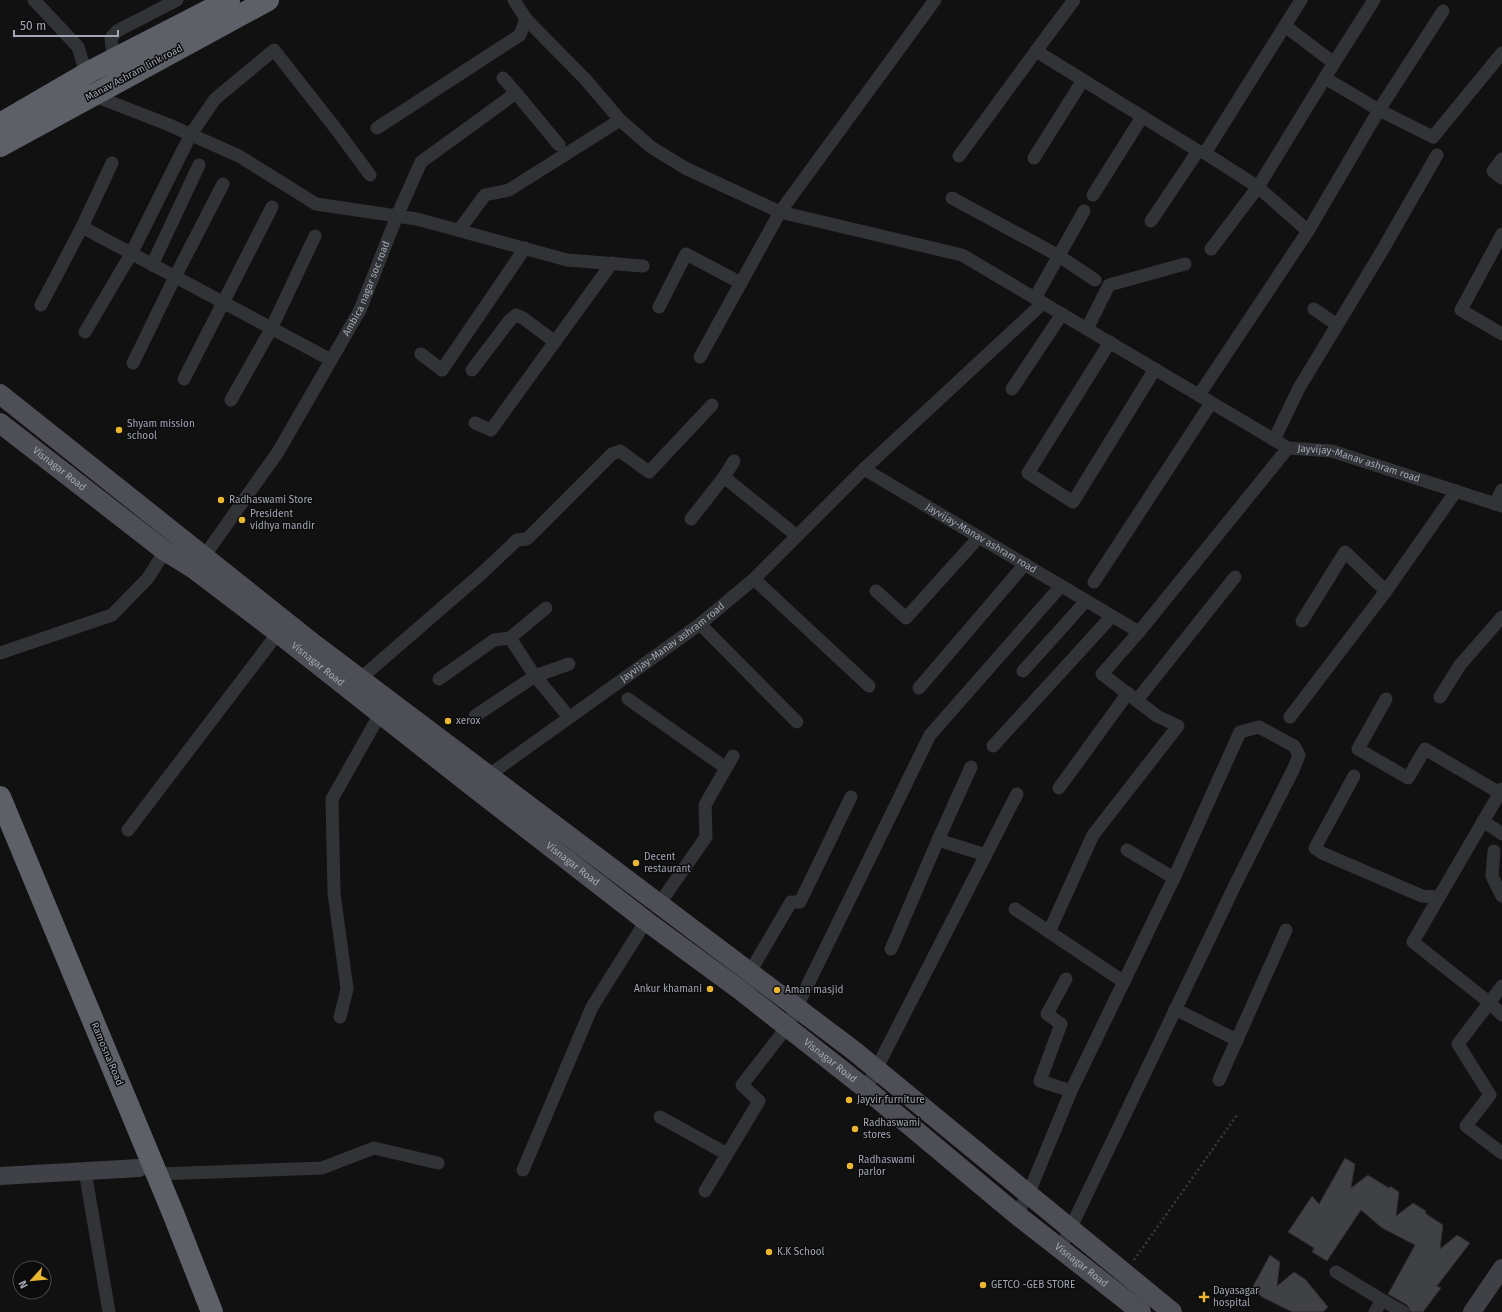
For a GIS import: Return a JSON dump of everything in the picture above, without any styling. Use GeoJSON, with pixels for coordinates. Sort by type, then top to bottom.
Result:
{"type":"FeatureCollection","features":[{"type":"Feature","properties":{"kind":"highway"},"geometry":{"type":"LineString","coordinates":[[0,124],[91,71],[229,0]]}},
{"type":"Feature","properties":{"kind":"highway","name":"Manav Ashram link road"},"geometry":{"type":"LineString","coordinates":[[0,146],[268,0]]}},
{"type":"Feature","properties":{"kind":"highway","name":"Ramosna Road"},"geometry":{"type":"LineString","coordinates":[[0,797],[148,1171],[198,1312]]}},
{"type":"Feature","properties":{"kind":"highway","name":"Ramosna Road"},"geometry":{"type":"LineString","coordinates":[[0,832],[148,1171],[212,1312]]}},
{"type":"Feature","properties":{"kind":"main road"},"geometry":{"type":"LineString","coordinates":[[0,394],[199,563],[314,644],[354,684],[488,775],[654,910],[750,972],[796,1007],[876,1069],[1172,1312]]}},
{"type":"Feature","properties":{"kind":"main road","name":"Visnagar Road"},"geometry":{"type":"LineString","coordinates":[[0,423],[165,551],[199,563],[278,633],[354,684],[380,714],[473,787],[654,910],[740,990],[866,1089],[1017,1215],[1061,1248],[1140,1312]]}},
{"type":"Feature","properties":{"kind":"street"},"geometry":{"type":"LineString","coordinates":[[34,0],[78,47],[83,63],[91,71]]}},
{"type":"Feature","properties":{"kind":"street"},"geometry":{"type":"LineString","coordinates":[[117,58],[112,48],[111,38],[116,31],[177,0]]}},
{"type":"Feature","properties":{"kind":"street"},"geometry":{"type":"LineString","coordinates":[[514,0],[526,19],[586,80],[620,120],[651,147],[685,168],[780,212],[962,255],[1288,448]]}},
{"type":"Feature","properties":{"kind":"street"},"geometry":{"type":"LineString","coordinates":[[700,357],[780,212],[935,0]]}},
{"type":"Feature","properties":{"kind":"street"},"geometry":{"type":"LineString","coordinates":[[959,156],[1074,0]]}},
{"type":"Feature","properties":{"kind":"street"},"geometry":{"type":"LineString","coordinates":[[1151,221],[1202,152],[1301,0]]}},
{"type":"Feature","properties":{"kind":"street"},"geometry":{"type":"LineString","coordinates":[[1210,248],[1258,187],[1374,0]]}},
{"type":"Feature","properties":{"kind":"street"},"geometry":{"type":"LineString","coordinates":[[1199,395],[1308,231],[1379,110],[1443,12]]}},
{"type":"Feature","properties":{"kind":"street"},"geometry":{"type":"LineString","coordinates":[[377,128],[520,35],[526,19]]}},
{"type":"Feature","properties":{"kind":"street"},"geometry":{"type":"LineString","coordinates":[[1285,26],[1334,63]]}},
{"type":"Feature","properties":{"kind":"street"},"geometry":{"type":"LineString","coordinates":[[85,332],[131,254],[191,134],[215,99],[274,50],[370,175]]}},
{"type":"Feature","properties":{"kind":"street"},"geometry":{"type":"LineString","coordinates":[[1036,51],[1258,187],[1308,231]]}},
{"type":"Feature","properties":{"kind":"street"},"geometry":{"type":"LineString","coordinates":[[1325,78],[1379,110],[1433,137],[1502,53]]}},
{"type":"Feature","properties":{"kind":"street"},"geometry":{"type":"LineString","coordinates":[[503,78],[560,145]]}},
{"type":"Feature","properties":{"kind":"street"},"geometry":{"type":"LineString","coordinates":[[1034,158],[1083,80]]}},
{"type":"Feature","properties":{"kind":"street","name":"Ambica nagar soc road"},"geometry":{"type":"LineString","coordinates":[[199,563],[278,452],[360,310],[397,216],[421,162],[516,93]]}},
{"type":"Feature","properties":{"kind":"street"},"geometry":{"type":"LineString","coordinates":[[92,95],[168,124],[238,156],[316,204],[417,219],[567,260],[643,266]]}},
{"type":"Feature","properties":{"kind":"street"},"geometry":{"type":"LineString","coordinates":[[1093,195],[1142,117]]}},
{"type":"Feature","properties":{"kind":"street"},"geometry":{"type":"LineString","coordinates":[[459,230],[485,195],[509,190],[620,120]]}},
{"type":"Feature","properties":{"kind":"street"},"geometry":{"type":"LineString","coordinates":[[1274,440],[1299,388],[1379,256],[1437,155]]}},
{"type":"Feature","properties":{"kind":"street"},"geometry":{"type":"LineString","coordinates":[[1502,159],[1493,171],[1502,178]]}},
{"type":"Feature","properties":{"kind":"street"},"geometry":{"type":"LineString","coordinates":[[41,305],[82,228],[112,163]]}},
{"type":"Feature","properties":{"kind":"street"},"geometry":{"type":"LineString","coordinates":[[152,265],[199,165]]}},
{"type":"Feature","properties":{"kind":"street"},"geometry":{"type":"LineString","coordinates":[[133,363],[223,184]]}},
{"type":"Feature","properties":{"kind":"street"},"geometry":{"type":"LineString","coordinates":[[952,198],[1059,256],[1095,280]]}},
{"type":"Feature","properties":{"kind":"street"},"geometry":{"type":"LineString","coordinates":[[184,379],[272,207]]}},
{"type":"Feature","properties":{"kind":"street"},"geometry":{"type":"LineString","coordinates":[[864,469],[1039,300],[1059,256],[1084,211]]}},
{"type":"Feature","properties":{"kind":"street"},"geometry":{"type":"LineString","coordinates":[[82,228],[331,360]]}},
{"type":"Feature","properties":{"kind":"street"},"geometry":{"type":"LineString","coordinates":[[1502,234],[1461,310],[1502,334]]}},
{"type":"Feature","properties":{"kind":"street"},"geometry":{"type":"LineString","coordinates":[[231,400],[271,329],[315,236]]}},
{"type":"Feature","properties":{"kind":"street"},"geometry":{"type":"LineString","coordinates":[[421,354],[442,370],[525,248]]}},
{"type":"Feature","properties":{"kind":"street"},"geometry":{"type":"LineString","coordinates":[[659,307],[686,254],[741,283]]}},
{"type":"Feature","properties":{"kind":"street"},"geometry":{"type":"LineString","coordinates":[[475,423],[491,430],[612,263]]}},
{"type":"Feature","properties":{"kind":"street"},"geometry":{"type":"LineString","coordinates":[[1087,329],[1109,285],[1185,264]]}},
{"type":"Feature","properties":{"kind":"street"},"geometry":{"type":"LineString","coordinates":[[1314,309],[1337,326]]}},
{"type":"Feature","properties":{"kind":"street"},"geometry":{"type":"LineString","coordinates":[[1012,389],[1062,314]]}},
{"type":"Feature","properties":{"kind":"street"},"geometry":{"type":"LineString","coordinates":[[472,370],[510,320],[516,316],[523,318],[555,342]]}},
{"type":"Feature","properties":{"kind":"street"},"geometry":{"type":"LineString","coordinates":[[1110,342],[1028,474],[1073,502],[1155,369]]}},
{"type":"Feature","properties":{"kind":"street"},"geometry":{"type":"LineString","coordinates":[[1094,582],[1212,403]]}},
{"type":"Feature","properties":{"kind":"street"},"geometry":{"type":"LineString","coordinates":[[354,684],[481,574],[517,540],[527,538],[612,454],[620,451],[649,472],[712,405]]}},
{"type":"Feature","properties":{"kind":"street","name":"Jayvijay-Manav ashram road"},"geometry":{"type":"LineString","coordinates":[[473,787],[700,624],[754,580],[864,469],[1139,632],[1288,448],[1332,451],[1498,505]]}},
{"type":"Feature","properties":{"kind":"street"},"geometry":{"type":"LineString","coordinates":[[691,519],[724,477],[734,461]]}},
{"type":"Feature","properties":{"kind":"street"},"geometry":{"type":"LineString","coordinates":[[724,477],[797,536]]}},
{"type":"Feature","properties":{"kind":"street"},"geometry":{"type":"LineString","coordinates":[[1498,505],[1502,490]]}},
{"type":"Feature","properties":{"kind":"street"},"geometry":{"type":"LineString","coordinates":[[1290,717],[1386,591],[1456,491]]}},
{"type":"Feature","properties":{"kind":"street"},"geometry":{"type":"LineString","coordinates":[[876,591],[906,618],[979,537]]}},
{"type":"Feature","properties":{"kind":"street"},"geometry":{"type":"LineString","coordinates":[[0,653],[112,615],[148,578],[165,551]]}},
{"type":"Feature","properties":{"kind":"street"},"geometry":{"type":"LineString","coordinates":[[1302,620],[1345,552],[1386,591]]}},
{"type":"Feature","properties":{"kind":"street"},"geometry":{"type":"LineString","coordinates":[[919,688],[1025,564]]}},
{"type":"Feature","properties":{"kind":"street"},"geometry":{"type":"LineString","coordinates":[[1059,788],[1132,697],[1235,578]]}},
{"type":"Feature","properties":{"kind":"street"},"geometry":{"type":"LineString","coordinates":[[754,580],[869,686]]}},
{"type":"Feature","properties":{"kind":"street"},"geometry":{"type":"LineString","coordinates":[[705,1191],[759,1101],[742,1084],[787,1026],[930,735],[1061,586]]}},
{"type":"Feature","properties":{"kind":"street"},"geometry":{"type":"LineString","coordinates":[[1023,671],[1086,601]]}},
{"type":"Feature","properties":{"kind":"street"},"geometry":{"type":"LineString","coordinates":[[439,679],[494,640],[510,638],[546,608]]}},
{"type":"Feature","properties":{"kind":"street"},"geometry":{"type":"LineString","coordinates":[[993,746],[1112,616]]}},
{"type":"Feature","properties":{"kind":"street"},"geometry":{"type":"LineString","coordinates":[[1440,697],[1460,665],[1502,618]]}},
{"type":"Feature","properties":{"kind":"street"},"geometry":{"type":"LineString","coordinates":[[700,624],[797,722]]}},
{"type":"Feature","properties":{"kind":"street"},"geometry":{"type":"LineString","coordinates":[[1049,932],[1093,835],[1178,726],[1157,716],[1102,674],[1139,632]]}},
{"type":"Feature","properties":{"kind":"street"},"geometry":{"type":"LineString","coordinates":[[128,830],[278,633]]}},
{"type":"Feature","properties":{"kind":"street"},"geometry":{"type":"LineString","coordinates":[[510,638],[535,676],[569,717]]}},
{"type":"Feature","properties":{"kind":"street"},"geometry":{"type":"LineString","coordinates":[[475,716],[535,676],[569,664]]}},
{"type":"Feature","properties":{"kind":"street"},"geometry":{"type":"LineString","coordinates":[[628,699],[726,768]]}},
{"type":"Feature","properties":{"kind":"street"},"geometry":{"type":"LineString","coordinates":[[1386,699],[1358,749],[1408,778],[1425,749],[1501,791],[1413,942],[1490,1002],[1502,1015]]}},
{"type":"Feature","properties":{"kind":"street"},"geometry":{"type":"LineString","coordinates":[[340,1017],[347,989],[334,893],[332,799],[380,714]]}},
{"type":"Feature","properties":{"kind":"street"},"geometry":{"type":"LineString","coordinates":[[1017,1215],[1028,1193],[1071,1091],[1174,878],[1240,732],[1259,727],[1294,746],[1299,755],[1061,1248]]}},
{"type":"Feature","properties":{"kind":"street"},"geometry":{"type":"LineString","coordinates":[[523,1170],[592,1007],[654,910],[706,837],[705,805],[733,756]]}},
{"type":"Feature","properties":{"kind":"street"},"geometry":{"type":"LineString","coordinates":[[891,949],[971,767]]}},
{"type":"Feature","properties":{"kind":"street"},"geometry":{"type":"LineString","coordinates":[[1354,776],[1315,848],[1322,853],[1422,896],[1439,897]]}},
{"type":"Feature","properties":{"kind":"street"},"geometry":{"type":"LineString","coordinates":[[866,1089],[1017,794]]}},
{"type":"Feature","properties":{"kind":"street"},"geometry":{"type":"LineString","coordinates":[[750,972],[791,902],[800,902],[851,797]]}},
{"type":"Feature","properties":{"kind":"street"},"geometry":{"type":"LineString","coordinates":[[1483,821],[1502,834]]}},
{"type":"Feature","properties":{"kind":"street"},"geometry":{"type":"LineString","coordinates":[[938,840],[986,855]]}},
{"type":"Feature","properties":{"kind":"street"},"geometry":{"type":"LineString","coordinates":[[1127,850],[1174,878]]}},
{"type":"Feature","properties":{"kind":"street"},"geometry":{"type":"LineString","coordinates":[[1494,850],[1492,876],[1502,896]]}},
{"type":"Feature","properties":{"kind":"street"},"geometry":{"type":"LineString","coordinates":[[1015,909],[1124,982]]}},
{"type":"Feature","properties":{"kind":"street"},"geometry":{"type":"LineString","coordinates":[[1219,1080],[1286,930]]}},
{"type":"Feature","properties":{"kind":"street"},"geometry":{"type":"LineString","coordinates":[[1066,978],[1047,1014],[1061,1024],[1040,1081],[1071,1091]]}},
{"type":"Feature","properties":{"kind":"street"},"geometry":{"type":"LineString","coordinates":[[1502,986],[1458,1044],[1490,1095],[1466,1126],[1502,1153]]}},
{"type":"Feature","properties":{"kind":"street"},"geometry":{"type":"LineString","coordinates":[[1176,1009],[1237,1040]]}},
{"type":"Feature","properties":{"kind":"street"},"geometry":{"type":"LineString","coordinates":[[660,1117],[727,1154]]}},
{"type":"Feature","properties":{"kind":"street"},"geometry":{"type":"LineString","coordinates":[[0,1176],[85,1171],[322,1168],[374,1148],[438,1164]]}},
{"type":"Feature","properties":{"kind":"street"},"geometry":{"type":"LineString","coordinates":[[85,1171],[110,1312]]}},
{"type":"Feature","properties":{"kind":"street"},"geometry":{"type":"LineString","coordinates":[[1472,1312],[1502,1268]]}},
{"type":"Feature","properties":{"kind":"street"},"geometry":{"type":"LineString","coordinates":[[1336,1272],[1403,1312]]}},
{"type":"Feature","properties":{"kind":"street"},"geometry":{"type":"LineString","coordinates":[[1375,1312],[1382,1300]]}},
{"type":"Feature","properties":{"kind":"path"},"geometry":{"type":"LineString","coordinates":[[1125,1273],[1237,1115]]}},
{"type":"Feature","properties":{"kind":"building"},"geometry":{"type":"Polygon","coordinates":[[[1345,1158],[1355,1164],[1351,1188],[1368,1175],[1389,1188],[1390,1186],[1399,1192],[1396,1216],[1413,1203],[1426,1211],[1425,1213],[1443,1225],[1440,1249],[1457,1235],[1470,1243],[1437,1286],[1441,1288],[1423,1312],[1411,1312],[1407,1305],[1388,1294],[1415,1245],[1382,1228],[1361,1210],[1327,1261],[1312,1252],[1314,1248],[1288,1232],[1312,1196],[1319,1204],[1345,1158]]]}},
{"type":"Feature","properties":{"kind":"building"},"geometry":{"type":"Polygon","coordinates":[[[1270,1255],[1280,1262],[1277,1286],[1294,1272],[1305,1279],[1328,1307],[1323,1312],[1292,1312],[1262,1297],[1252,1288],[1270,1255]]]}},
{"type":"Feature","properties":{"kind":"place","name":"Shyam mission school"},"geometry":{"type":"Point","coordinates":[119,430]}},
{"type":"Feature","properties":{"kind":"place","name":"Radhaswami Store"},"geometry":{"type":"Point","coordinates":[221,500]}},
{"type":"Feature","properties":{"kind":"place","name":"President vidhya mandir"},"geometry":{"type":"Point","coordinates":[242,520]}},
{"type":"Feature","properties":{"kind":"place","name":"xerox"},"geometry":{"type":"Point","coordinates":[448,721]}},
{"type":"Feature","properties":{"kind":"place","name":"Decent restaurant"},"geometry":{"type":"Point","coordinates":[636,863]}},
{"type":"Feature","properties":{"kind":"place","name":"Ankur khamani"},"geometry":{"type":"Point","coordinates":[710,989]}},
{"type":"Feature","properties":{"kind":"place","name":"Aman masjid"},"geometry":{"type":"Point","coordinates":[777,990]}},
{"type":"Feature","properties":{"kind":"place","name":"Jayvir furniture"},"geometry":{"type":"Point","coordinates":[849,1100]}},
{"type":"Feature","properties":{"kind":"place","name":"Radhaswami stores"},"geometry":{"type":"Point","coordinates":[855,1129]}},
{"type":"Feature","properties":{"kind":"place","name":"Radhaswami parlor"},"geometry":{"type":"Point","coordinates":[850,1166]}},
{"type":"Feature","properties":{"kind":"place","name":"K.K School"},"geometry":{"type":"Point","coordinates":[769,1252]}},
{"type":"Feature","properties":{"kind":"place","name":"GETCO -GEB STORE"},"geometry":{"type":"Point","coordinates":[983,1285]}},
{"type":"Feature","properties":{"kind":"place","name":"Dayasagar hospital"},"geometry":{"type":"Point","coordinates":[1204,1297]}}]}
